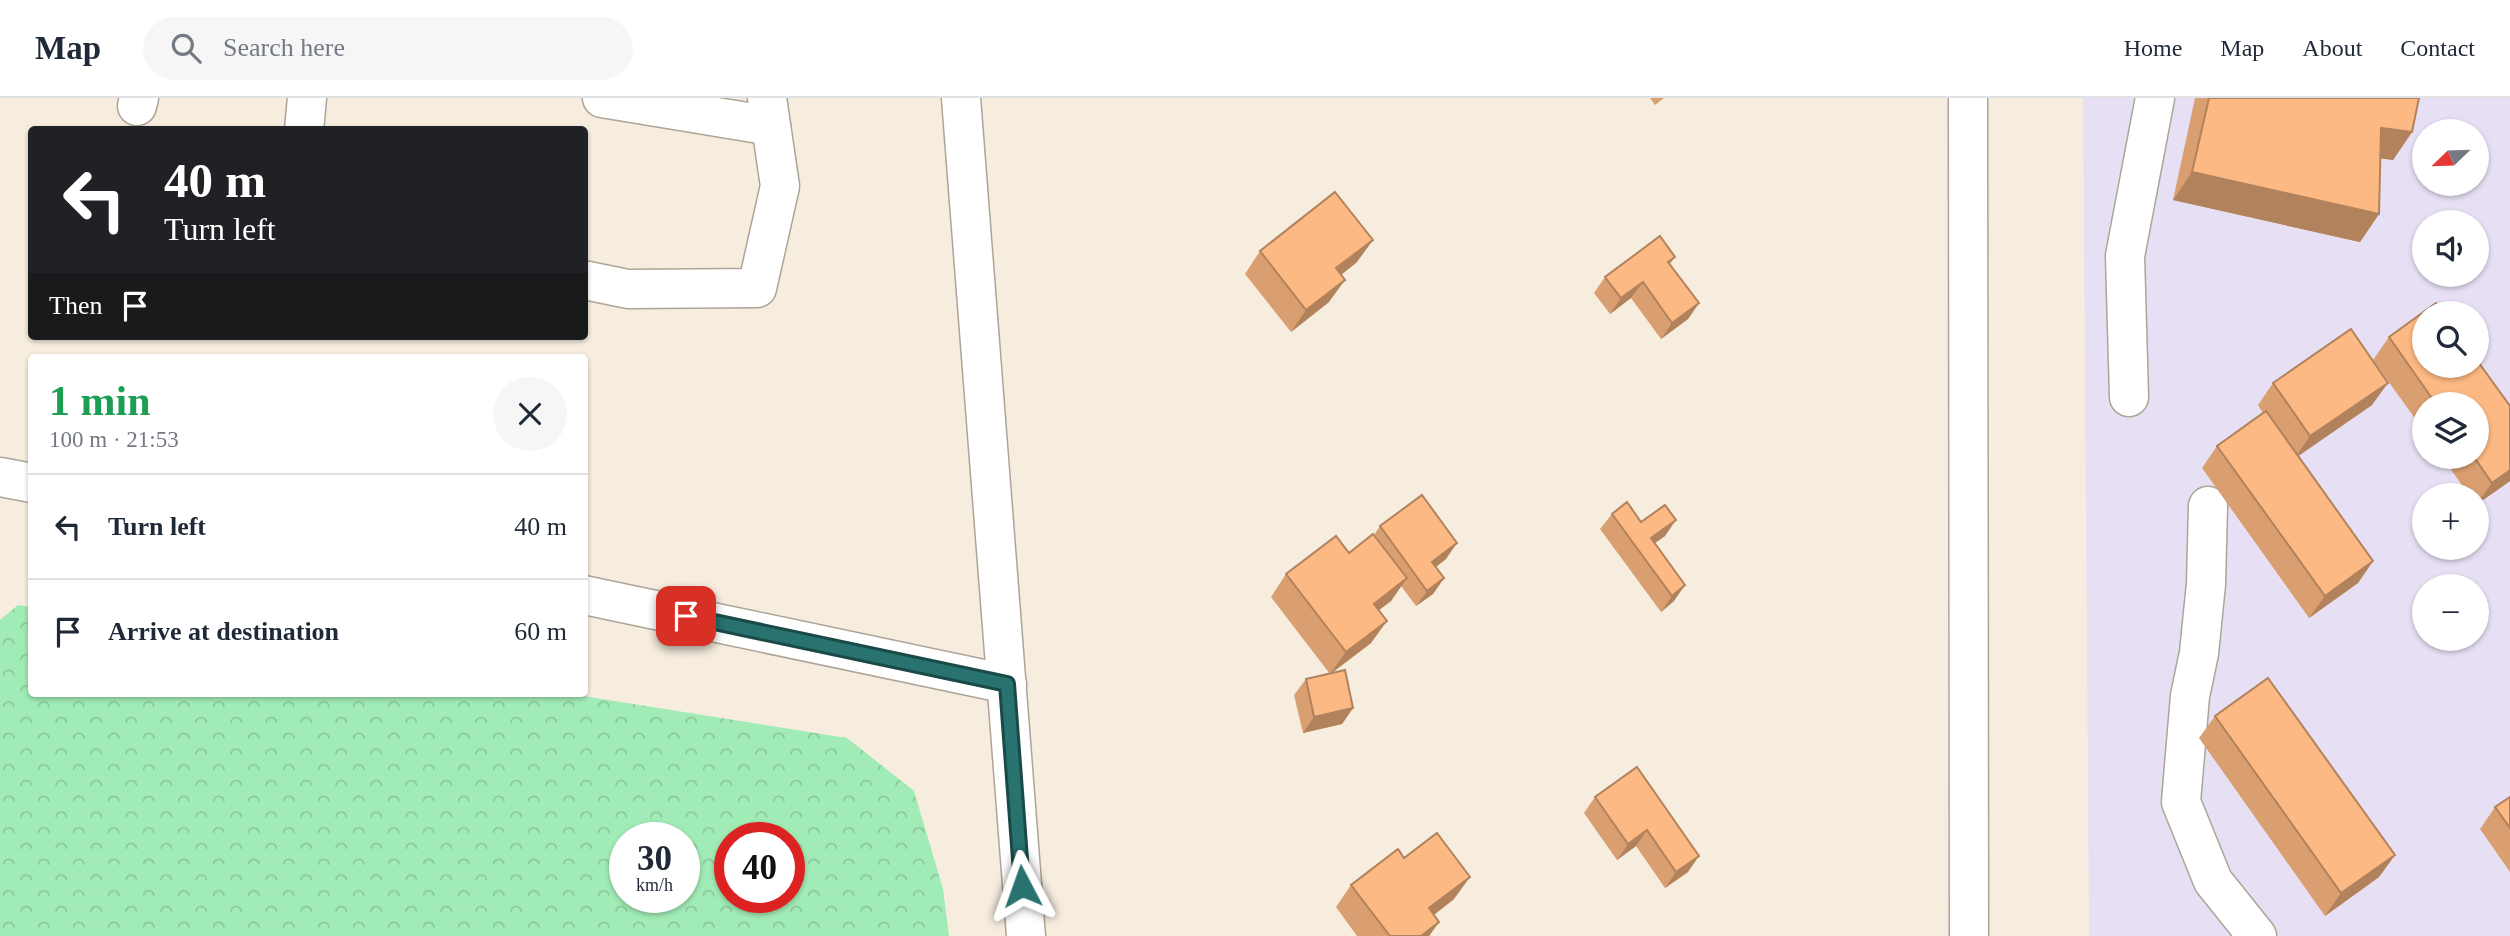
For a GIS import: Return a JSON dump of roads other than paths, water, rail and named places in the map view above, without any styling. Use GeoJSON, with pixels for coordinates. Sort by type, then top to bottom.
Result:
{"type":"FeatureCollection","features":[{"type":"Feature","properties":{"kind":"street"},"geometry":{"type":"LineString","coordinates":[[304,126],[307,98]]}},
{"type":"Feature","properties":{"kind":"street"},"geometry":{"type":"LineString","coordinates":[[588,281],[628,289],[757,288],[780,186],[769,112],[602,98]]}},
{"type":"Feature","properties":{"kind":"street"},"geometry":{"type":"LineString","coordinates":[[961,98],[1026,936]]}},
{"type":"Feature","properties":{"kind":"street"},"geometry":{"type":"LineString","coordinates":[[1968,98],[1969,936]]}},
{"type":"Feature","properties":{"kind":"street"},"geometry":{"type":"LineString","coordinates":[[2129,397],[2125,256],[2155,98]]}},
{"type":"Feature","properties":{"kind":"street"},"geometry":{"type":"LineString","coordinates":[[0,477],[28,482]]}},
{"type":"Feature","properties":{"kind":"street"},"geometry":{"type":"LineString","coordinates":[[2208,506],[2199,653],[2190,696],[2181,802],[2213,881],[2257,936]]}},
{"type":"Feature","properties":{"kind":"street"},"geometry":{"type":"LineString","coordinates":[[588,596],[1007,684]]}}]}
